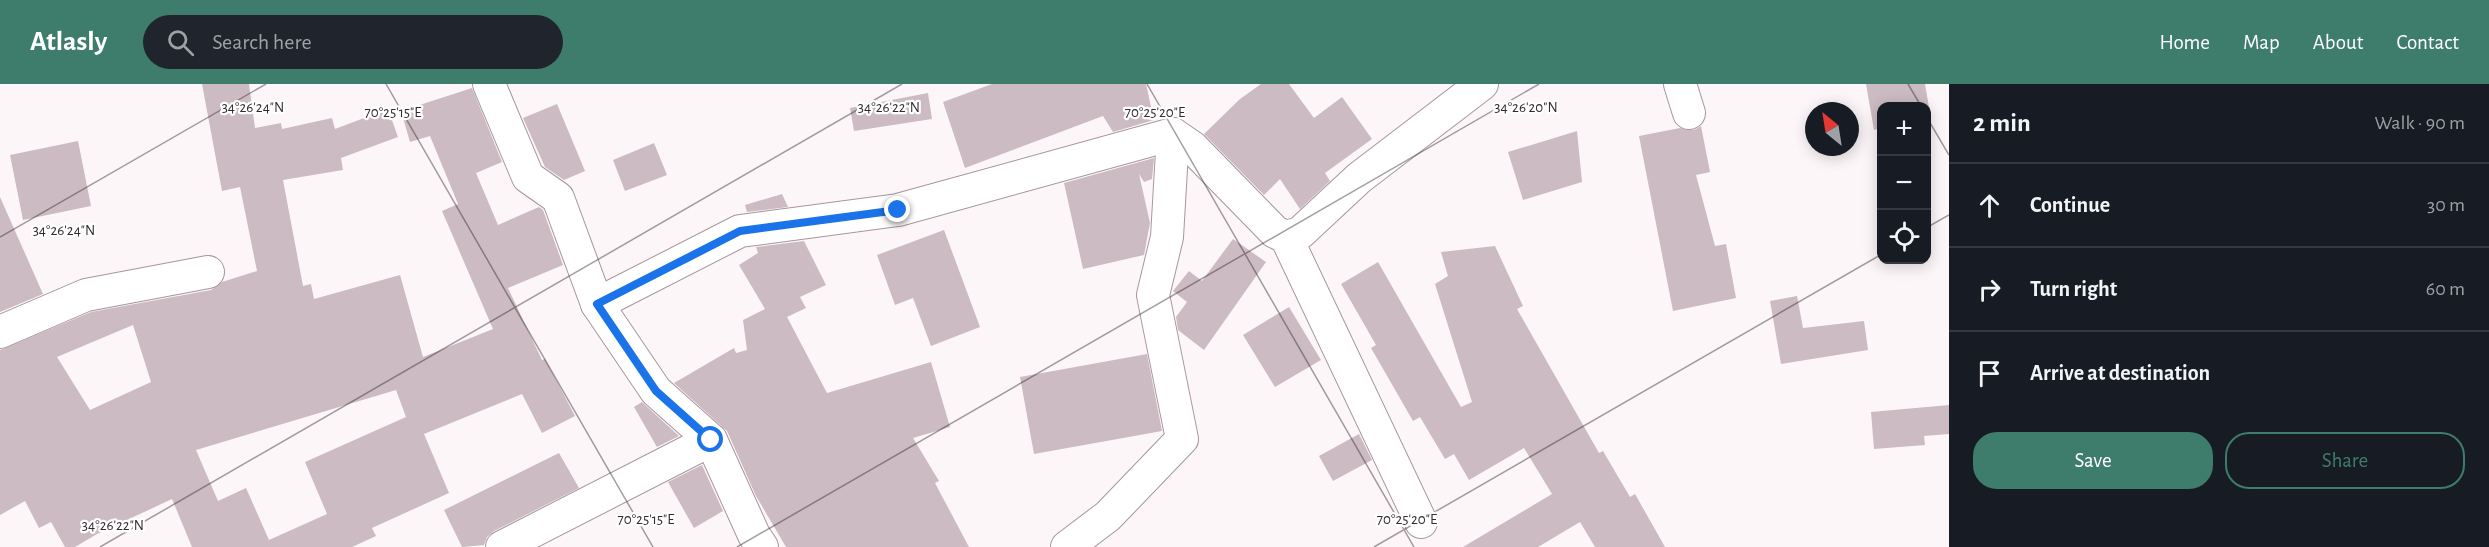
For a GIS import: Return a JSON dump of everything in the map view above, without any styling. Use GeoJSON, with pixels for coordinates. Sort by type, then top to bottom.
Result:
{"type":"FeatureCollection","features":[{"type":"Feature","properties":{"kind":"street"},"geometry":{"type":"LineString","coordinates":[[489,84],[528,177],[558,198],[597,304],[656,391],[711,440],[754,535],[762,547]]}},
{"type":"Feature","properties":{"kind":"street"},"geometry":{"type":"LineString","coordinates":[[1286,237],[1300,233],[1359,178],[1482,84]]}},
{"type":"Feature","properties":{"kind":"street"},"geometry":{"type":"LineString","coordinates":[[597,304],[740,231],[898,210],[1173,134],[1192,147],[1275,232],[1286,237],[1421,522]]}},
{"type":"Feature","properties":{"kind":"street"},"geometry":{"type":"LineString","coordinates":[[1068,547],[1108,516],[1182,440],[1153,295],[1167,237],[1173,134]]}},
{"type":"Feature","properties":{"kind":"street"},"geometry":{"type":"LineString","coordinates":[[0,332],[86,295],[208,272]]}},
{"type":"Feature","properties":{"kind":"street"},"geometry":{"type":"LineString","coordinates":[[501,547],[711,440]]}},
{"type":"Feature","properties":{"kind":"building"},"geometry":{"type":"Polygon","coordinates":[[[202,84],[249,84],[255,128],[281,123],[282,129],[332,118],[335,129],[388,109],[398,137],[341,158],[343,170],[283,180],[303,286],[311,284],[314,299],[400,275],[423,357],[493,329],[442,211],[458,204],[430,136],[410,142],[401,111],[472,88],[502,162],[476,173],[498,225],[539,207],[543,210],[563,265],[508,288],[542,360],[545,359],[575,416],[542,433],[522,394],[424,434],[449,493],[372,528],[376,536],[352,547],[192,547],[172,499],[97,534],[75,547],[65,547],[51,522],[39,528],[25,501],[0,515],[0,350],[91,312],[211,290],[222,282],[257,271],[240,187],[222,191],[202,84]],[[133,325],[57,357],[90,410],[151,382],[133,325]],[[396,390],[196,450],[218,501],[246,488],[269,540],[327,514],[305,462],[406,417],[396,390]]]}},
{"type":"Feature","properties":{"kind":"building"},"geometry":{"type":"Polygon","coordinates":[[[992,84],[1146,84],[1154,120],[1113,132],[1103,116],[965,168],[943,102],[992,84]]]}},
{"type":"Feature","properties":{"kind":"building"},"geometry":{"type":"Polygon","coordinates":[[[1261,84],[1289,84],[1314,118],[1342,97],[1372,139],[1325,173],[1330,181],[1300,209],[1280,179],[1264,195],[1204,134],[1240,99],[1261,84]]]}},
{"type":"Feature","properties":{"kind":"building"},"geometry":{"type":"Polygon","coordinates":[[[1866,84],[1925,84],[1928,102],[1877,102],[1877,129],[1874,130],[1866,84]]]}},
{"type":"Feature","properties":{"kind":"building"},"geometry":{"type":"Polygon","coordinates":[[[928,93],[932,119],[854,131],[850,108],[928,93]]]}},
{"type":"Feature","properties":{"kind":"building"},"geometry":{"type":"Polygon","coordinates":[[[557,104],[585,171],[564,180],[545,167],[523,118],[557,104]]]}},
{"type":"Feature","properties":{"kind":"building"},"geometry":{"type":"Polygon","coordinates":[[[1701,126],[1710,172],[1696,175],[1715,246],[1726,244],[1736,298],[1673,311],[1639,136],[1680,128],[1694,130],[1701,126]]]}},
{"type":"Feature","properties":{"kind":"building"},"geometry":{"type":"Polygon","coordinates":[[[1577,131],[1582,182],[1523,200],[1508,152],[1577,131]]]}},
{"type":"Feature","properties":{"kind":"building"},"geometry":{"type":"Polygon","coordinates":[[[78,141],[91,206],[23,220],[10,155],[78,141]]]}},
{"type":"Feature","properties":{"kind":"building"},"geometry":{"type":"Polygon","coordinates":[[[654,143],[667,175],[625,191],[613,160],[654,143]]]}},
{"type":"Feature","properties":{"kind":"building"},"geometry":{"type":"Polygon","coordinates":[[[1154,158],[1152,179],[1144,182],[1139,174],[1150,223],[1144,255],[1083,269],[1064,183],[1154,158]]]}},
{"type":"Feature","properties":{"kind":"building"},"geometry":{"type":"Polygon","coordinates":[[[782,194],[788,207],[747,212],[745,205],[782,194]]]}},
{"type":"Feature","properties":{"kind":"building"},"geometry":{"type":"Polygon","coordinates":[[[0,197],[43,294],[0,312],[0,197]]]}},
{"type":"Feature","properties":{"kind":"building"},"geometry":{"type":"Polygon","coordinates":[[[944,230],[980,327],[931,346],[913,298],[895,305],[877,255],[944,230]]]}},
{"type":"Feature","properties":{"kind":"building"},"geometry":{"type":"Polygon","coordinates":[[[1233,239],[1266,262],[1204,350],[1178,330],[1176,317],[1187,302],[1173,291],[1189,271],[1202,281],[1233,239]]]}},
{"type":"Feature","properties":{"kind":"building"},"geometry":{"type":"Polygon","coordinates":[[[804,241],[826,285],[800,297],[806,308],[787,317],[827,393],[931,362],[950,427],[913,438],[939,481],[935,483],[969,547],[786,547],[756,496],[727,431],[674,383],[734,348],[736,353],[747,350],[743,320],[765,309],[739,265],[758,253],[756,247],[804,241]]]}},
{"type":"Feature","properties":{"kind":"building"},"geometry":{"type":"Polygon","coordinates":[[[1495,246],[1523,306],[1517,309],[1599,453],[1603,451],[1630,497],[1635,494],[1665,547],[1595,547],[1580,522],[1538,547],[1463,547],[1552,494],[1524,448],[1469,480],[1454,454],[1445,459],[1420,417],[1413,421],[1371,348],[1376,345],[1341,284],[1378,262],[1461,407],[1472,402],[1435,284],[1448,276],[1441,252],[1495,246]]]}},
{"type":"Feature","properties":{"kind":"building"},"geometry":{"type":"Polygon","coordinates":[[[1797,296],[1803,328],[1864,321],[1868,350],[1781,364],[1770,301],[1797,296]]]}},
{"type":"Feature","properties":{"kind":"building"},"geometry":{"type":"Polygon","coordinates":[[[1289,307],[1321,360],[1275,387],[1243,335],[1289,307]]]}},
{"type":"Feature","properties":{"kind":"building"},"geometry":{"type":"Polygon","coordinates":[[[1147,354],[1162,431],[1034,454],[1020,377],[1147,354]]]}},
{"type":"Feature","properties":{"kind":"building"},"geometry":{"type":"Polygon","coordinates":[[[642,402],[679,436],[657,447],[634,407],[642,402]]]}},
{"type":"Feature","properties":{"kind":"building"},"geometry":{"type":"Polygon","coordinates":[[[1949,405],[1949,434],[1924,436],[1925,445],[1874,449],[1871,412],[1949,405]]]}},
{"type":"Feature","properties":{"kind":"building"},"geometry":{"type":"Polygon","coordinates":[[[1359,434],[1372,460],[1333,481],[1319,456],[1359,434]]]}},
{"type":"Feature","properties":{"kind":"building"},"geometry":{"type":"Polygon","coordinates":[[[559,453],[579,488],[494,531],[487,537],[484,545],[462,547],[444,510],[559,453]]]}},
{"type":"Feature","properties":{"kind":"building"},"geometry":{"type":"Polygon","coordinates":[[[702,465],[723,511],[694,528],[668,482],[702,465]]]}},
{"type":"Feature","properties":{"kind":"route"},"geometry":{"type":"LineString","coordinates":[[711,440],[656,391],[597,304],[740,231],[898,210]]}}]}
